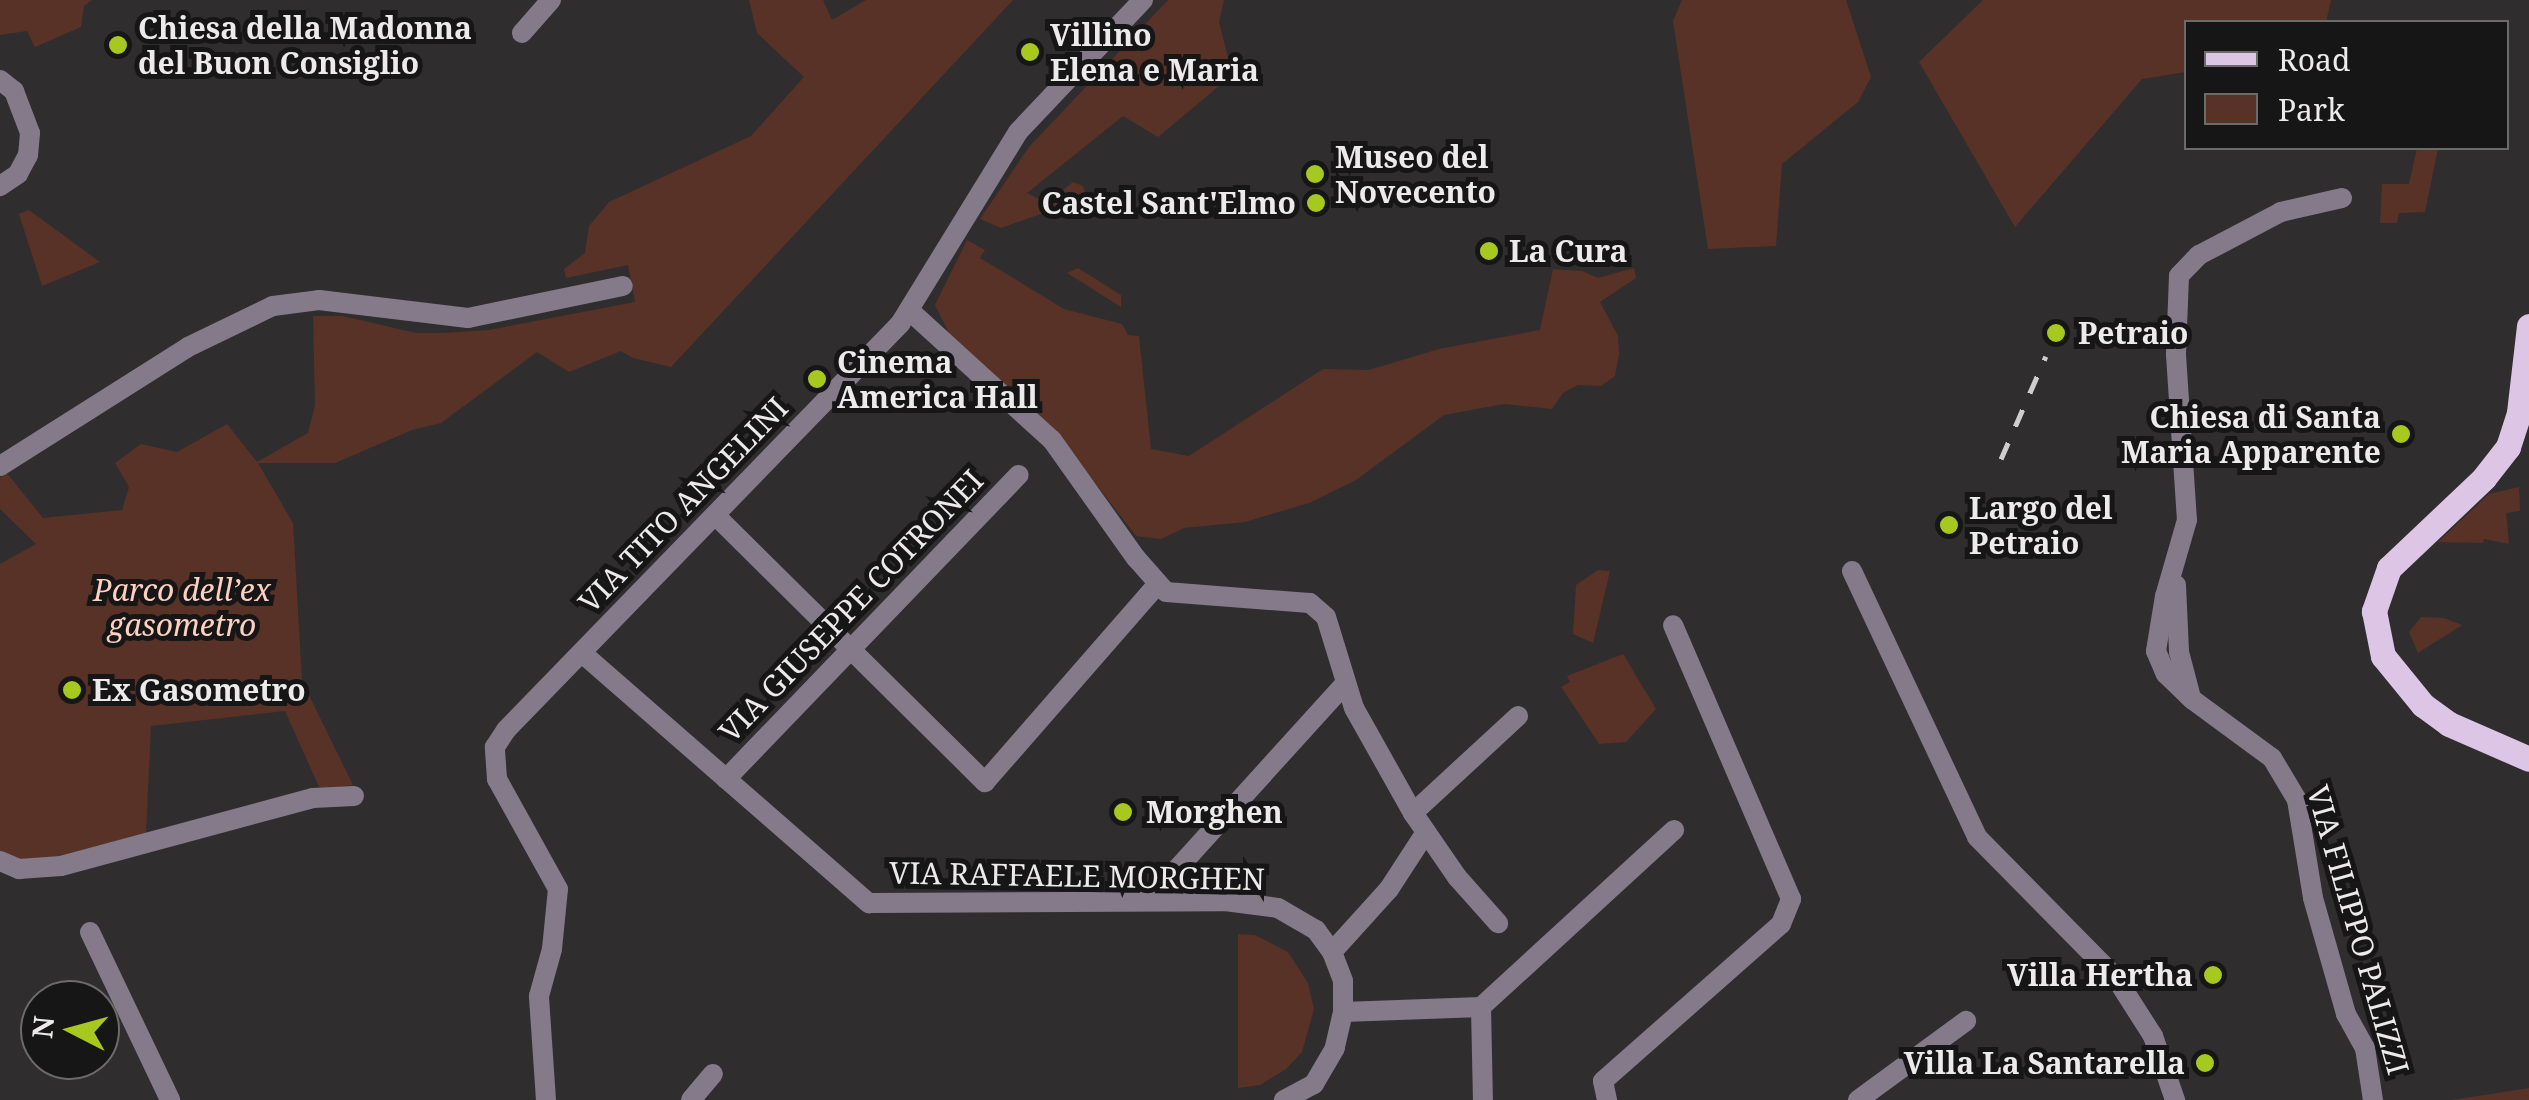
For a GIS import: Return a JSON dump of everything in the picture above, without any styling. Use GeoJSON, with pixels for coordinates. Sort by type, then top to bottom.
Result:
{"type":"FeatureCollection","features":[{"type":"Feature","properties":{"kind":"main road"},"geometry":{"type":"LineString","coordinates":[[2529,326],[2519,413],[2508,447],[2484,478],[2389,568],[2374,611],[2383,656],[2423,705],[2449,724],[2529,758]]}},
{"type":"Feature","properties":{"kind":"street"},"geometry":{"type":"LineString","coordinates":[[522,33],[551,0]]}},
{"type":"Feature","properties":{"kind":"street","name":"VIA TITO ANGELINI"},"geometry":{"type":"LineString","coordinates":[[546,1100],[539,996],[552,949],[558,888],[497,779],[495,746],[506,730],[910,311],[1018,132],[1143,0]]}},
{"type":"Feature","properties":{"kind":"street"},"geometry":{"type":"LineString","coordinates":[[0,80],[14,91],[30,133],[28,155],[18,174],[0,186]]}},
{"type":"Feature","properties":{"kind":"street","name":"VIA FILIPPO PALIZZI"},"geometry":{"type":"LineString","coordinates":[[2342,198],[2280,212],[2199,255],[2179,276],[2176,364],[2187,520],[2176,569],[2179,652],[2193,700],[2272,758],[2296,800],[2313,898],[2346,1014],[2365,1048],[2374,1100]]}},
{"type":"Feature","properties":{"kind":"street"},"geometry":{"type":"LineString","coordinates":[[0,466],[188,347],[273,306],[318,300],[468,318],[623,286]]}},
{"type":"Feature","properties":{"kind":"street"},"geometry":{"type":"LineString","coordinates":[[910,311],[1052,440],[1166,592],[1310,603],[1326,617],[1354,708],[1413,813],[1457,877],[1498,923]]}},
{"type":"Feature","properties":{"kind":"street","name":"VIA GIUSEPPE COTRONEI"},"geometry":{"type":"LineString","coordinates":[[726,779],[1019,475]]}},
{"type":"Feature","properties":{"kind":"street"},"geometry":{"type":"LineString","coordinates":[[714,515],[984,782],[1158,584]]}},
{"type":"Feature","properties":{"kind":"street"},"geometry":{"type":"LineString","coordinates":[[1852,571],[1977,837],[2116,978],[2152,1036],[2176,1100]]}},
{"type":"Feature","properties":{"kind":"street"},"geometry":{"type":"LineString","coordinates":[[1607,1100],[1603,1081],[1781,924],[1791,899],[1673,625]]}},
{"type":"Feature","properties":{"kind":"street"},"geometry":{"type":"LineString","coordinates":[[582,654],[726,779]]}},
{"type":"Feature","properties":{"kind":"street"},"geometry":{"type":"LineString","coordinates":[[1148,901],[1346,683]]}},
{"type":"Feature","properties":{"kind":"street"},"geometry":{"type":"LineString","coordinates":[[1413,813],[1518,716]]}},
{"type":"Feature","properties":{"kind":"street","name":"VIA RAFFAELE MORGHEN"},"geometry":{"type":"LineString","coordinates":[[726,779],[869,903],[1224,901],[1278,908],[1316,930],[1332,952]]}},
{"type":"Feature","properties":{"kind":"street"},"geometry":{"type":"LineString","coordinates":[[0,861],[18,869],[62,866],[313,798],[354,796]]}},
{"type":"Feature","properties":{"kind":"street"},"geometry":{"type":"LineString","coordinates":[[1343,1012],[1482,1007],[1674,830]]}},
{"type":"Feature","properties":{"kind":"street"},"geometry":{"type":"LineString","coordinates":[[1284,1100],[1314,1084],[1335,1048],[1343,1012],[1343,981],[1332,952],[1389,889],[1426,832]]}},
{"type":"Feature","properties":{"kind":"street"},"geometry":{"type":"LineString","coordinates":[[90,932],[170,1100]]}},
{"type":"Feature","properties":{"kind":"street"},"geometry":{"type":"LineString","coordinates":[[1482,1007],[1484,1100]]}},
{"type":"Feature","properties":{"kind":"street"},"geometry":{"type":"LineString","coordinates":[[1858,1100],[1966,1021]]}},
{"type":"Feature","properties":{"kind":"street"},"geometry":{"type":"LineString","coordinates":[[691,1100],[712,1074]]}},
{"type":"Feature","properties":{"kind":"green space"},"geometry":{"type":"Polygon","coordinates":[[[0,0],[92,0],[84,6],[81,27],[35,47],[27,31],[0,35],[0,0]]]}},
{"type":"Feature","properties":{"kind":"green space","name":"Parco dell’ex gasometro"},"geometry":{"type":"Polygon","coordinates":[[[749,0],[823,0],[832,20],[866,0],[1013,0],[671,367],[633,358],[621,351],[569,372],[537,352],[441,423],[412,430],[335,463],[258,463],[293,523],[302,681],[353,785],[320,789],[285,711],[151,726],[146,833],[59,856],[14,862],[0,856],[0,564],[36,544],[0,509],[0,478],[6,472],[43,518],[122,510],[129,487],[115,463],[141,444],[177,452],[227,424],[257,462],[308,433],[315,405],[313,316],[343,316],[416,333],[442,333],[489,330],[635,302],[628,265],[566,278],[564,269],[585,253],[589,226],[609,202],[751,136],[804,77],[757,33],[749,0]]]}},
{"type":"Feature","properties":{"kind":"green space"},"geometry":{"type":"Polygon","coordinates":[[[1168,0],[1224,0],[1219,22],[1231,69],[1225,81],[1158,137],[1123,116],[1027,193],[1047,203],[1073,182],[1083,186],[1085,192],[1071,203],[1001,228],[980,219],[1029,147],[1168,0]]]}},
{"type":"Feature","properties":{"kind":"green space"},"geometry":{"type":"Polygon","coordinates":[[[1682,0],[1846,0],[1871,77],[1858,102],[1782,164],[1776,246],[1708,249],[1673,21],[1682,0]]]}},
{"type":"Feature","properties":{"kind":"green space"},"geometry":{"type":"Polygon","coordinates":[[[1983,0],[2331,0],[2326,20],[2184,20],[2184,72],[2142,79],[2015,227],[1919,62],[1983,0]]]}},
{"type":"Feature","properties":{"kind":"green space"},"geometry":{"type":"Polygon","coordinates":[[[2417,150],[2438,150],[2425,212],[2399,213],[2397,223],[2380,223],[2382,184],[2409,184],[2417,150]]]}},
{"type":"Feature","properties":{"kind":"green space"},"geometry":{"type":"Polygon","coordinates":[[[29,210],[100,262],[42,286],[19,214],[29,210]]]}},
{"type":"Feature","properties":{"kind":"green space"},"geometry":{"type":"Polygon","coordinates":[[[967,240],[985,250],[980,258],[1064,309],[1122,324],[1128,335],[1139,336],[1151,449],[1189,456],[1323,369],[1369,370],[1439,349],[1540,330],[1553,269],[1582,271],[1598,278],[1634,268],[1636,278],[1600,302],[1618,336],[1619,354],[1615,376],[1601,386],[1578,385],[1563,393],[1552,409],[1504,404],[1444,415],[1356,480],[1309,503],[1245,522],[1184,528],[1161,539],[1136,536],[1069,449],[952,339],[935,305],[967,240]]]}},
{"type":"Feature","properties":{"kind":"green space"},"geometry":{"type":"Polygon","coordinates":[[[1078,268],[1121,295],[1121,307],[1067,273],[1078,268]]]}},
{"type":"Feature","properties":{"kind":"green space"},"geometry":{"type":"Polygon","coordinates":[[[2519,487],[2520,511],[2506,513],[2509,544],[2484,539],[2483,543],[2438,542],[2489,494],[2519,487]]]}},
{"type":"Feature","properties":{"kind":"green space"},"geometry":{"type":"Polygon","coordinates":[[[1598,570],[1610,571],[1593,643],[1573,634],[1576,585],[1598,570]]]}},
{"type":"Feature","properties":{"kind":"green space"},"geometry":{"type":"Polygon","coordinates":[[[2421,617],[2444,618],[2462,625],[2418,653],[2409,632],[2421,617]]]}},
{"type":"Feature","properties":{"kind":"green space"},"geometry":{"type":"Polygon","coordinates":[[[1623,654],[1656,709],[1626,742],[1599,744],[1561,687],[1570,682],[1567,676],[1623,654]]]}},
{"type":"Feature","properties":{"kind":"green space"},"geometry":{"type":"Polygon","coordinates":[[[1238,934],[1255,935],[1288,952],[1308,983],[1314,1009],[1302,1052],[1286,1069],[1260,1085],[1238,1088],[1238,934]]]}},
{"type":"Feature","properties":{"kind":"green space"},"geometry":{"type":"Polygon","coordinates":[[[2529,1088],[2529,1100],[2452,1100],[2529,1088]]]}},
{"type":"Feature","properties":{"kind":"railway"},"geometry":{"type":"LineString","coordinates":[[2001,459],[2046,356]]}},
{"type":"Feature","properties":{"kind":"place","name":"Chiesa della Madonna del Buon Consiglio"},"geometry":{"type":"Point","coordinates":[118,45]}},
{"type":"Feature","properties":{"kind":"place","name":"Villino Elena e Maria"},"geometry":{"type":"Point","coordinates":[1030,52]}},
{"type":"Feature","properties":{"kind":"place","name":"Museo del Novecento"},"geometry":{"type":"Point","coordinates":[1315,174]}},
{"type":"Feature","properties":{"kind":"place","name":"Castel Sant'Elmo"},"geometry":{"type":"Point","coordinates":[1316,203]}},
{"type":"Feature","properties":{"kind":"place","name":"La Cura"},"geometry":{"type":"Point","coordinates":[1489,251]}},
{"type":"Feature","properties":{"kind":"place","name":"Petraio"},"geometry":{"type":"Point","coordinates":[2056,333]}},
{"type":"Feature","properties":{"kind":"place","name":"Cinema America Hall"},"geometry":{"type":"Point","coordinates":[817,379]}},
{"type":"Feature","properties":{"kind":"place","name":"Chiesa di Santa Maria Apparente"},"geometry":{"type":"Point","coordinates":[2401,434]}},
{"type":"Feature","properties":{"kind":"place","name":"Largo del Petraio"},"geometry":{"type":"Point","coordinates":[1949,525]}},
{"type":"Feature","properties":{"kind":"place","name":"Ex Gasometro"},"geometry":{"type":"Point","coordinates":[72,690]}},
{"type":"Feature","properties":{"kind":"place","name":"Morghen"},"geometry":{"type":"Point","coordinates":[1123,812]}},
{"type":"Feature","properties":{"kind":"place","name":"Villa Hertha"},"geometry":{"type":"Point","coordinates":[2213,975]}},
{"type":"Feature","properties":{"kind":"place","name":"Villa La Santarella"},"geometry":{"type":"Point","coordinates":[2205,1063]}}]}
